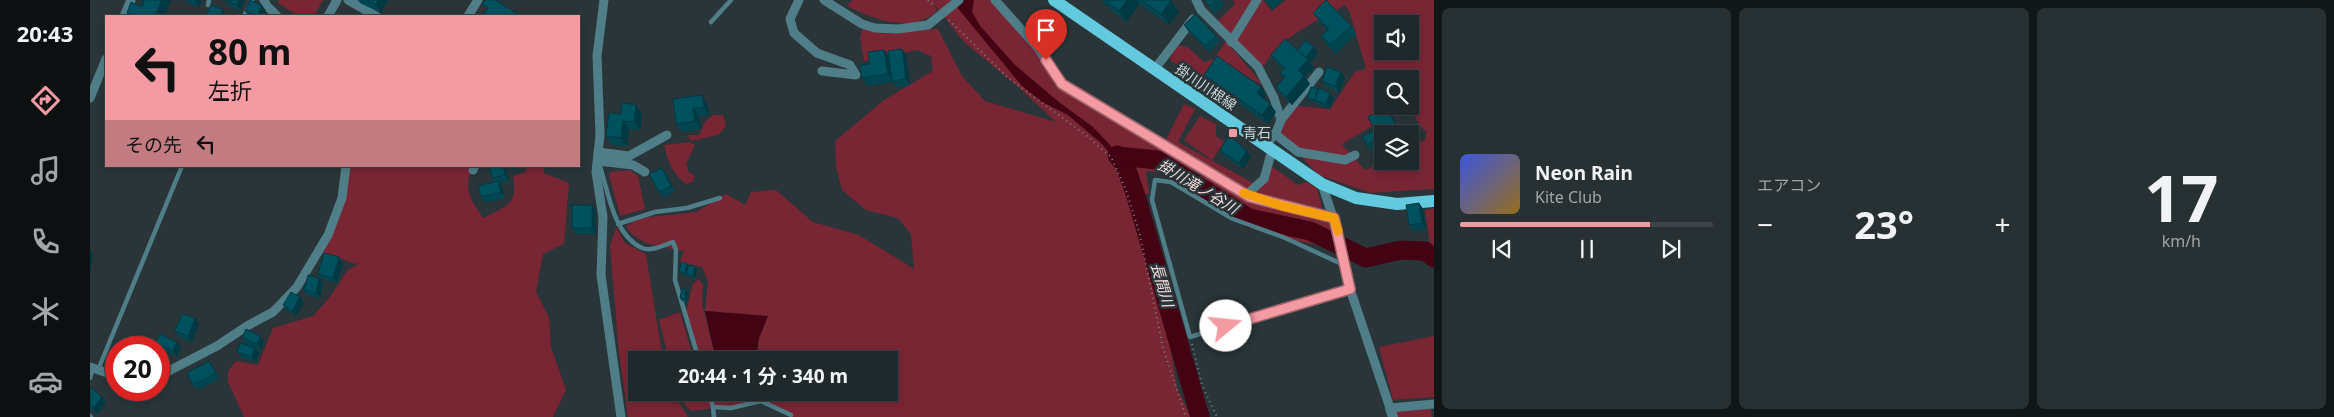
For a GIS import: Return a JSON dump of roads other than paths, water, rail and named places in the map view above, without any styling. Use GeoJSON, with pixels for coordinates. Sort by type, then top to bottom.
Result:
{"type":"FeatureCollection","features":[{"type":"Feature","properties":{"kind":"main road","name":"掛川川根線"},"geometry":{"type":"LineString","coordinates":[[1054,0],[1322,184],[1356,198],[1397,204],[1434,201]]}},
{"type":"Feature","properties":{"kind":"street"},"geometry":{"type":"LineString","coordinates":[[124,15],[131,0]]}},
{"type":"Feature","properties":{"kind":"street"},"geometry":{"type":"LineString","coordinates":[[264,0],[276,15]]}},
{"type":"Feature","properties":{"kind":"street"},"geometry":{"type":"LineString","coordinates":[[329,15],[337,0]]}},
{"type":"Feature","properties":{"kind":"street"},"geometry":{"type":"LineString","coordinates":[[348,0],[374,15]]}},
{"type":"Feature","properties":{"kind":"street"},"geometry":{"type":"LineString","coordinates":[[469,15],[478,0]]}},
{"type":"Feature","properties":{"kind":"street"},"geometry":{"type":"LineString","coordinates":[[604,0],[598,56],[597,180],[603,217],[601,275],[612,338],[621,417]]}},
{"type":"Feature","properties":{"kind":"street"},"geometry":{"type":"LineString","coordinates":[[799,0],[790,19],[794,33],[817,53],[850,65],[856,75],[822,71]]}},
{"type":"Feature","properties":{"kind":"street"},"geometry":{"type":"LineString","coordinates":[[824,0],[862,24],[876,28],[898,29],[928,25],[959,0]]}},
{"type":"Feature","properties":{"kind":"street"},"geometry":{"type":"LineString","coordinates":[[995,0],[1038,48],[1062,84],[1150,135],[1246,195],[1334,218]]}},
{"type":"Feature","properties":{"kind":"street"},"geometry":{"type":"LineString","coordinates":[[1196,0],[1201,10],[1258,67],[1274,98],[1281,120]]}},
{"type":"Feature","properties":{"kind":"street"},"geometry":{"type":"LineString","coordinates":[[1231,42],[1257,0]]}},
{"type":"Feature","properties":{"kind":"street"},"geometry":{"type":"LineString","coordinates":[[1154,70],[1201,10]]}},
{"type":"Feature","properties":{"kind":"street"},"geometry":{"type":"LineString","coordinates":[[1246,195],[1264,179],[1269,148],[1281,120],[1320,72]]}},
{"type":"Feature","properties":{"kind":"street"},"geometry":{"type":"LineString","coordinates":[[90,98],[103,77]]}},
{"type":"Feature","properties":{"kind":"street"},"geometry":{"type":"LineString","coordinates":[[1274,134],[1298,152],[1344,160],[1355,155]]}},
{"type":"Feature","properties":{"kind":"street"},"geometry":{"type":"LineString","coordinates":[[598,157],[629,156],[667,135]]}},
{"type":"Feature","properties":{"kind":"street"},"geometry":{"type":"LineString","coordinates":[[598,157],[633,165],[645,172]]}},
{"type":"Feature","properties":{"kind":"street"},"geometry":{"type":"LineString","coordinates":[[170,370],[217,346],[247,326],[273,312],[297,287],[328,235],[342,198],[346,167]]}},
{"type":"Feature","properties":{"kind":"street"},"geometry":{"type":"LineString","coordinates":[[1322,184],[1339,236],[1350,289],[1391,413],[1434,404]]}},
{"type":"Feature","properties":{"kind":"lane"},"geometry":{"type":"LineString","coordinates":[[244,15],[252,0]]}},
{"type":"Feature","properties":{"kind":"lane"},"geometry":{"type":"LineString","coordinates":[[710,22],[731,0]]}},
{"type":"Feature","properties":{"kind":"lane"},"geometry":{"type":"LineString","coordinates":[[598,157],[618,224],[628,237],[643,249],[650,249],[673,242],[676,250],[675,280],[696,351]]}},
{"type":"Feature","properties":{"kind":"lane"},"geometry":{"type":"LineString","coordinates":[[90,378],[182,167]]}},
{"type":"Feature","properties":{"kind":"lane"},"geometry":{"type":"LineString","coordinates":[[1344,265],[1283,238],[1233,219],[1171,182],[1155,180],[1152,200],[1190,337],[1350,289]]}},
{"type":"Feature","properties":{"kind":"lane"},"geometry":{"type":"LineString","coordinates":[[618,224],[655,212],[687,208],[720,198]]}},
{"type":"Feature","properties":{"kind":"lane"},"geometry":{"type":"LineString","coordinates":[[712,401],[714,417]]}},
{"type":"Feature","properties":{"kind":"lane"},"geometry":{"type":"LineString","coordinates":[[714,407],[731,408],[761,401],[771,404],[791,415]]}},
{"type":"Feature","properties":{"kind":"waterway","name":"長間川"},"geometry":{"type":"LineString","coordinates":[[1117,155],[1125,165],[1136,196],[1200,417]]}},
{"type":"Feature","properties":{"kind":"waterway","name":"掛川滝ノ谷川"},"geometry":{"type":"LineString","coordinates":[[1118,156],[1157,160],[1249,218],[1310,231],[1366,258],[1401,250],[1425,251],[1434,258]]}},
{"type":"Feature","properties":{"kind":"place","name":"青石"},"geometry":{"type":"Point","coordinates":[1233,133]}}]}
